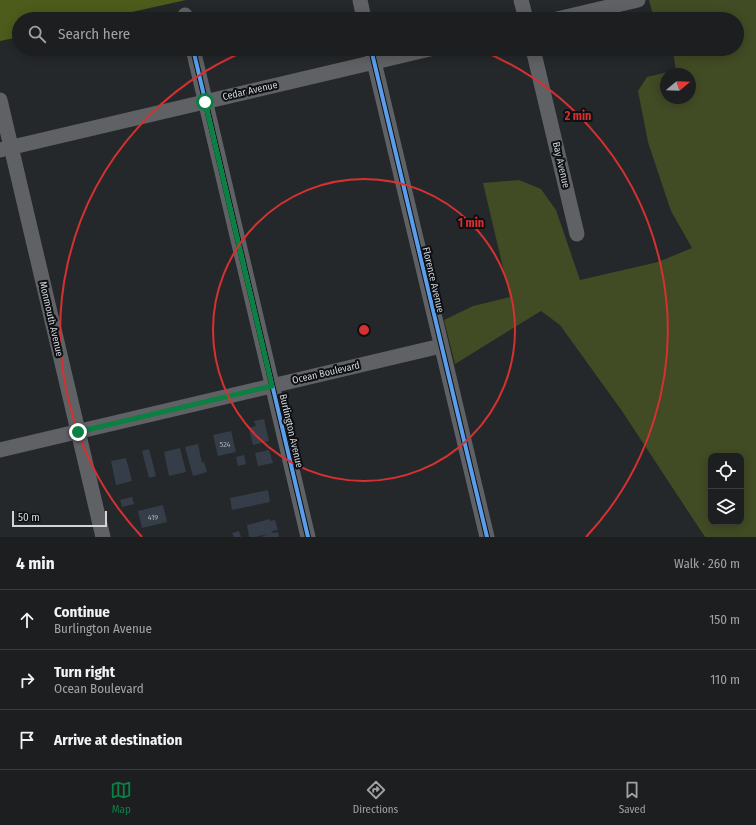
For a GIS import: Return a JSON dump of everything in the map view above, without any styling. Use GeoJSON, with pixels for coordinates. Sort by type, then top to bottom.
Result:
{"type":"FeatureCollection","features":[{"type":"Feature","properties":{"kind":"street"},"geometry":{"type":"LineString","coordinates":[[360,0],[363,12]]}},
{"type":"Feature","properties":{"kind":"street"},"geometry":{"type":"LineString","coordinates":[[521,0],[524,12]]}},
{"type":"Feature","properties":{"kind":"street"},"geometry":{"type":"LineString","coordinates":[[587,12],[638,0]]}},
{"type":"Feature","properties":{"kind":"street","name":"Burlington Avenue"},"geometry":{"type":"LineString","coordinates":[[195,56],[308,537]]}},
{"type":"Feature","properties":{"kind":"street","name":"Cedar Avenue"},"geometry":{"type":"LineString","coordinates":[[6,149],[205,102],[373,56]]}},
{"type":"Feature","properties":{"kind":"street","name":"Florence Avenue"},"geometry":{"type":"LineString","coordinates":[[373,56],[487,537]]}},
{"type":"Feature","properties":{"kind":"street","name":"Bay Avenue"},"geometry":{"type":"LineString","coordinates":[[535,56],[577,234]]}},
{"type":"Feature","properties":{"kind":"street","name":"Monmouth Avenue"},"geometry":{"type":"LineString","coordinates":[[0,100],[6,149],[78,432],[103,537]]}},
{"type":"Feature","properties":{"kind":"street","name":"Ocean Boulevard"},"geometry":{"type":"LineString","coordinates":[[0,450],[441,346]]}},
{"type":"Feature","properties":{"kind":"green space"},"geometry":{"type":"Polygon","coordinates":[[[0,0],[186,0],[132,12],[12,12],[12,38],[0,41],[0,0]]]}},
{"type":"Feature","properties":{"kind":"green space"},"geometry":{"type":"Polygon","coordinates":[[[649,0],[756,0],[756,537],[705,537],[622,411],[560,325],[541,311],[455,364],[444,320],[473,306],[510,297],[483,183],[519,180],[541,189],[556,210],[580,280],[658,262],[692,248],[671,211],[648,142],[638,91],[647,77],[660,74],[660,104],[696,104],[696,68],[676,68],[674,56],[744,56],[744,12],[652,12],[649,0]]]}},
{"type":"Feature","properties":{"kind":"building"},"geometry":{"type":"Polygon","coordinates":[[[264,419],[269,441],[253,445],[249,428],[256,426],[254,421],[264,419]]]}},
{"type":"Feature","properties":{"kind":"building"},"geometry":{"type":"Polygon","coordinates":[[[231,431],[236,452],[218,456],[213,435],[231,431]]]}},
{"type":"Feature","properties":{"kind":"building"},"geometry":{"type":"Polygon","coordinates":[[[198,444],[202,463],[204,462],[207,472],[193,476],[185,447],[198,444]]]}},
{"type":"Feature","properties":{"kind":"building"},"geometry":{"type":"Polygon","coordinates":[[[180,448],[186,472],[169,476],[164,452],[180,448]]]}},
{"type":"Feature","properties":{"kind":"building"},"geometry":{"type":"Polygon","coordinates":[[[149,449],[156,476],[149,478],[142,451],[149,449]]]}},
{"type":"Feature","properties":{"kind":"building"},"geometry":{"type":"Polygon","coordinates":[[[269,450],[273,463],[258,466],[255,453],[269,450]]]}},
{"type":"Feature","properties":{"kind":"building"},"geometry":{"type":"Polygon","coordinates":[[[244,455],[246,464],[238,466],[236,457],[244,455]]]}},
{"type":"Feature","properties":{"kind":"building"},"geometry":{"type":"Polygon","coordinates":[[[126,458],[132,481],[116,485],[111,461],[126,458]]]}},
{"type":"Feature","properties":{"kind":"building"},"geometry":{"type":"Polygon","coordinates":[[[268,490],[270,502],[232,510],[230,498],[268,490]]]}},
{"type":"Feature","properties":{"kind":"building"},"geometry":{"type":"Polygon","coordinates":[[[132,497],[134,504],[122,507],[120,500],[132,497]]]}},
{"type":"Feature","properties":{"kind":"building"},"geometry":{"type":"Polygon","coordinates":[[[163,505],[167,522],[142,528],[138,511],[163,505]]]}},
{"type":"Feature","properties":{"kind":"building"},"geometry":{"type":"Polygon","coordinates":[[[270,519],[270,521],[275,520],[278,530],[272,531],[273,533],[278,532],[279,537],[261,537],[268,534],[249,537],[247,525],[270,519]]]}},
{"type":"Feature","properties":{"kind":"building"},"geometry":{"type":"Polygon","coordinates":[[[239,531],[241,537],[234,537],[232,533],[239,531]]]}},
{"type":"Feature","properties":{"kind":"cycle path"},"geometry":{"type":"LineString","coordinates":[[195,56],[308,537]]}},
{"type":"Feature","properties":{"kind":"cycle path"},"geometry":{"type":"LineString","coordinates":[[373,56],[487,537]]}},
{"type":"Feature","properties":{"kind":"route"},"geometry":{"type":"LineString","coordinates":[[78,432],[272,386],[205,102]]}}]}
